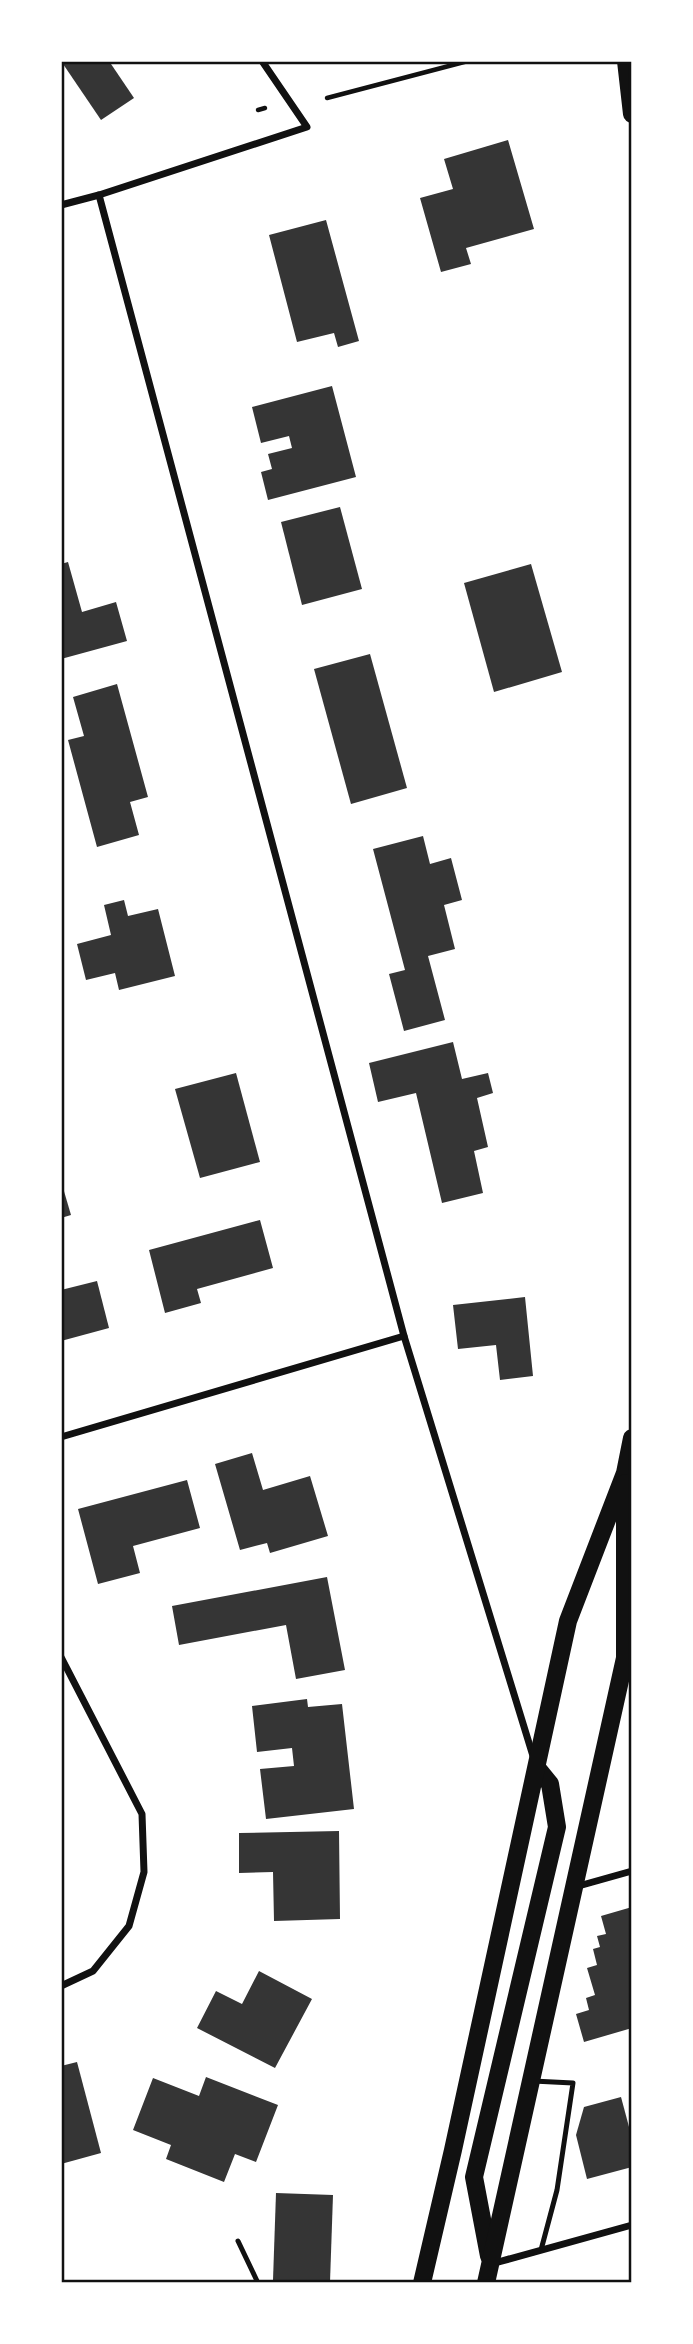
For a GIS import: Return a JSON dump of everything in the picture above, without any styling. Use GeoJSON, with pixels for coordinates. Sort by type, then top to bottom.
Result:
{"type":"FeatureCollection","features":[{"type":"Feature","properties":{"kind":"main road"},"geometry":{"type":"LineString","coordinates":[[626,61],[632,114]]}},
{"type":"Feature","properties":{"kind":"main road"},"geometry":{"type":"LineString","coordinates":[[486,2283],[628,1644],[628,1467],[632,1438]]}},
{"type":"Feature","properties":{"kind":"main road"},"geometry":{"type":"LineString","coordinates":[[422,2283],[568,1621],[628,1467]]}},
{"type":"Feature","properties":{"kind":"main road"},"geometry":{"type":"LineString","coordinates":[[490,2264],[474,2178],[557,1827],[550,1784],[537,1768]]}},
{"type":"Feature","properties":{"kind":"street"},"geometry":{"type":"LineString","coordinates":[[61,205],[307,127],[262,61]]}},
{"type":"Feature","properties":{"kind":"street"},"geometry":{"type":"LineString","coordinates":[[99,195],[404,1336],[537,1768]]}},
{"type":"Feature","properties":{"kind":"street"},"geometry":{"type":"LineString","coordinates":[[61,1437],[404,1336]]}},
{"type":"Feature","properties":{"kind":"street"},"geometry":{"type":"LineString","coordinates":[[61,1657],[142,1814],[144,1872],[129,1926],[93,1971],[61,1986]]}},
{"type":"Feature","properties":{"kind":"street"},"geometry":{"type":"LineString","coordinates":[[574,1887],[632,1871]]}},
{"type":"Feature","properties":{"kind":"street"},"geometry":{"type":"LineString","coordinates":[[490,2264],[632,2225]]}},
{"type":"Feature","properties":{"kind":"lane"},"geometry":{"type":"LineString","coordinates":[[532,2080],[573,2083],[557,2190],[541,2250]]}},
{"type":"Feature","properties":{"kind":"lane"},"geometry":{"type":"LineString","coordinates":[[238,2241],[258,2283]]}},
{"type":"Feature","properties":{"kind":"path"},"geometry":{"type":"LineString","coordinates":[[327,98],[468,61]]}},
{"type":"Feature","properties":{"kind":"path"},"geometry":{"type":"LineString","coordinates":[[258,110],[265,108]]}},
{"type":"Feature","properties":{"kind":"building"},"geometry":{"type":"Polygon","coordinates":[[[61,61],[109,61],[134,98],[101,120],[61,61]]]}},
{"type":"Feature","properties":{"kind":"building"},"geometry":{"type":"Polygon","coordinates":[[[508,140],[534,229],[466,248],[471,264],[441,272],[420,198],[453,189],[444,159],[508,140]]]}},
{"type":"Feature","properties":{"kind":"building"},"geometry":{"type":"Polygon","coordinates":[[[326,220],[359,341],[338,347],[334,333],[297,342],[269,235],[326,220]]]}},
{"type":"Feature","properties":{"kind":"building"},"geometry":{"type":"Polygon","coordinates":[[[332,386],[356,477],[268,500],[261,472],[272,469],[268,454],[292,448],[289,436],[261,443],[252,407],[332,386]]]}},
{"type":"Feature","properties":{"kind":"building"},"geometry":{"type":"Polygon","coordinates":[[[340,507],[362,589],[302,605],[281,522],[340,507]]]}},
{"type":"Feature","properties":{"kind":"building"},"geometry":{"type":"Polygon","coordinates":[[[68,562],[82,612],[116,602],[127,641],[61,659],[61,564],[68,562]]]}},
{"type":"Feature","properties":{"kind":"building"},"geometry":{"type":"Polygon","coordinates":[[[531,564],[562,672],[494,692],[464,583],[531,564]]]}},
{"type":"Feature","properties":{"kind":"building"},"geometry":{"type":"Polygon","coordinates":[[[370,654],[407,788],[351,804],[314,669],[370,654]]]}},
{"type":"Feature","properties":{"kind":"building"},"geometry":{"type":"Polygon","coordinates":[[[117,684],[148,797],[130,802],[139,835],[97,847],[68,740],[84,736],[73,697],[117,684]]]}},
{"type":"Feature","properties":{"kind":"building"},"geometry":{"type":"Polygon","coordinates":[[[423,836],[430,864],[451,858],[462,900],[444,905],[455,949],[428,956],[445,1020],[404,1031],[389,974],[405,970],[373,849],[423,836]]]}},
{"type":"Feature","properties":{"kind":"building"},"geometry":{"type":"Polygon","coordinates":[[[124,900],[128,916],[158,909],[175,976],[119,990],[115,973],[86,980],[77,944],[111,935],[104,905],[124,900]]]}},
{"type":"Feature","properties":{"kind":"building"},"geometry":{"type":"Polygon","coordinates":[[[453,1042],[462,1079],[488,1073],[493,1093],[477,1098],[488,1147],[474,1151],[483,1193],[442,1203],[416,1093],[378,1102],[369,1063],[453,1042]]]}},
{"type":"Feature","properties":{"kind":"building"},"geometry":{"type":"Polygon","coordinates":[[[236,1073],[260,1162],[200,1178],[175,1089],[236,1073]]]}},
{"type":"Feature","properties":{"kind":"building"},"geometry":{"type":"Polygon","coordinates":[[[61,1181],[71,1215],[61,1218],[61,1181]]]}},
{"type":"Feature","properties":{"kind":"building"},"geometry":{"type":"Polygon","coordinates":[[[260,1220],[273,1268],[197,1289],[201,1303],[165,1313],[149,1250],[260,1220]]]}},
{"type":"Feature","properties":{"kind":"building"},"geometry":{"type":"Polygon","coordinates":[[[97,1281],[109,1328],[61,1341],[61,1290],[97,1281]]]}},
{"type":"Feature","properties":{"kind":"building"},"geometry":{"type":"Polygon","coordinates":[[[525,1297],[533,1376],[500,1380],[496,1345],[458,1349],[453,1305],[525,1297]]]}},
{"type":"Feature","properties":{"kind":"building"},"geometry":{"type":"Polygon","coordinates":[[[252,1453],[263,1490],[310,1476],[328,1536],[270,1553],[267,1543],[240,1550],[215,1464],[252,1453]]]}},
{"type":"Feature","properties":{"kind":"building"},"geometry":{"type":"Polygon","coordinates":[[[187,1480],[200,1528],[133,1546],[140,1573],[98,1584],[78,1509],[187,1480]]]}},
{"type":"Feature","properties":{"kind":"building"},"geometry":{"type":"Polygon","coordinates":[[[327,1577],[345,1670],[296,1679],[286,1625],[179,1645],[172,1606],[327,1577]]]}},
{"type":"Feature","properties":{"kind":"building"},"geometry":{"type":"Polygon","coordinates":[[[307,1699],[308,1707],[342,1704],[354,1809],[266,1819],[260,1769],[294,1766],[292,1748],[257,1752],[252,1706],[307,1699]]]}},
{"type":"Feature","properties":{"kind":"building"},"geometry":{"type":"Polygon","coordinates":[[[339,1831],[340,1919],[274,1921],[273,1872],[239,1873],[239,1833],[339,1831]]]}},
{"type":"Feature","properties":{"kind":"building"},"geometry":{"type":"Polygon","coordinates":[[[632,1907],[632,2028],[584,2042],[576,2014],[589,2010],[586,1998],[595,1995],[587,1968],[597,1965],[593,1949],[600,1947],[597,1936],[606,1934],[601,1916],[632,1907]]]}},
{"type":"Feature","properties":{"kind":"building"},"geometry":{"type":"Polygon","coordinates":[[[259,1971],[312,1999],[275,2068],[197,2028],[216,1991],[242,2004],[259,1971]]]}},
{"type":"Feature","properties":{"kind":"building"},"geometry":{"type":"Polygon","coordinates":[[[77,2062],[101,2153],[61,2164],[61,2066],[77,2062]]]}},
{"type":"Feature","properties":{"kind":"building"},"geometry":{"type":"Polygon","coordinates":[[[206,2077],[278,2105],[256,2162],[235,2154],[224,2182],[166,2159],[171,2145],[133,2130],[153,2078],[199,2096],[206,2077]]]}},
{"type":"Feature","properties":{"kind":"building"},"geometry":{"type":"Polygon","coordinates":[[[621,2097],[632,2138],[632,2167],[587,2179],[576,2135],[584,2107],[621,2097]]]}},
{"type":"Feature","properties":{"kind":"building"},"geometry":{"type":"Polygon","coordinates":[[[276,2193],[333,2195],[330,2282],[273,2280],[276,2193]]]}}]}
